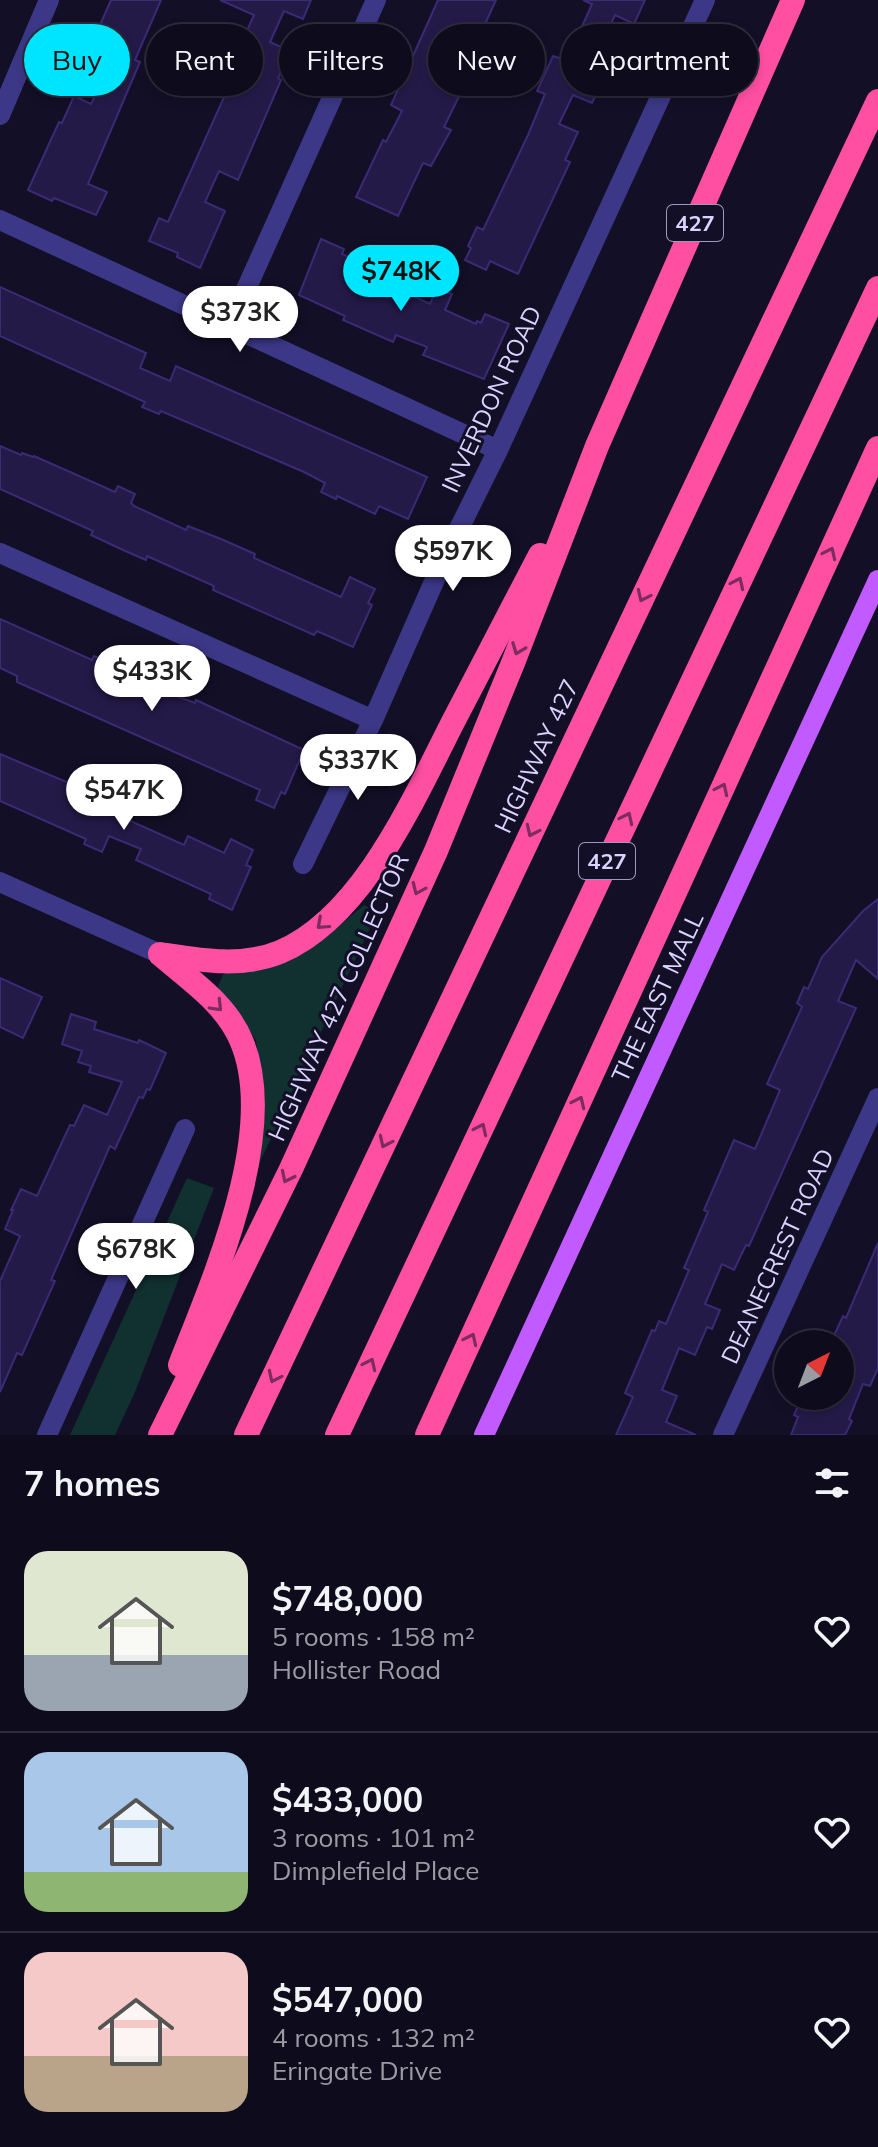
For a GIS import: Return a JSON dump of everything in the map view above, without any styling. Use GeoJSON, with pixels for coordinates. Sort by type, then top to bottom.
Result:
{"type":"FeatureCollection","features":[{"type":"Feature","properties":{"kind":"highway","name":"HIGHWAY 427 COLLECTOR"},"geometry":{"type":"LineString","coordinates":[[160,1435],[291,1169],[436,851],[597,446],[793,0]]}},
{"type":"Feature","properties":{"kind":"highway","name":"HIGHWAY 427"},"geometry":{"type":"LineString","coordinates":[[246,1435],[878,101]]}},
{"type":"Feature","properties":{"kind":"highway","name":"427"},"geometry":{"type":"LineString","coordinates":[[337,1435],[878,288]]}},
{"type":"Feature","properties":{"kind":"highway"},"geometry":{"type":"LineString","coordinates":[[160,954],[226,962],[270,956],[307,937],[325,924],[342,905],[392,840],[597,446]]}},
{"type":"Feature","properties":{"kind":"highway"},"geometry":{"type":"LineString","coordinates":[[427,1435],[878,448]]}},
{"type":"Feature","properties":{"kind":"highway"},"geometry":{"type":"LineString","coordinates":[[152,1435],[228,1235],[245,1173],[254,1104],[249,1067],[241,1040],[228,1016],[160,954]]}},
{"type":"Feature","properties":{"kind":"main road","name":"THE EAST MALL"},"geometry":{"type":"LineString","coordinates":[[484,1435],[878,580]]}},
{"type":"Feature","properties":{"kind":"street"},"geometry":{"type":"LineString","coordinates":[[0,115],[49,0]]}},
{"type":"Feature","properties":{"kind":"street"},"geometry":{"type":"LineString","coordinates":[[230,325],[376,0]]}},
{"type":"Feature","properties":{"kind":"street","name":"INVERDON ROAD"},"geometry":{"type":"LineString","coordinates":[[303,864],[373,720],[444,559],[498,450],[705,0]]}},
{"type":"Feature","properties":{"kind":"street"},"geometry":{"type":"LineString","coordinates":[[0,220],[498,450]]}},
{"type":"Feature","properties":{"kind":"street"},"geometry":{"type":"LineString","coordinates":[[0,553],[373,720]]}},
{"type":"Feature","properties":{"kind":"street"},"geometry":{"type":"LineString","coordinates":[[0,882],[160,954]]}},
{"type":"Feature","properties":{"kind":"street","name":"DEANECREST ROAD"},"geometry":{"type":"LineString","coordinates":[[723,1435],[878,1098]]}},
{"type":"Feature","properties":{"kind":"street"},"geometry":{"type":"LineString","coordinates":[[47,1435],[185,1129]]}},
{"type":"Feature","properties":{"kind":"green space"},"geometry":{"type":"Polygon","coordinates":[[[364,905],[378,911],[259,1164],[262,1095],[256,1040],[217,989],[224,972],[274,967],[321,941],[364,905]]]}},
{"type":"Feature","properties":{"kind":"green space"},"geometry":{"type":"Polygon","coordinates":[[[187,1178],[214,1188],[135,1392],[115,1435],[70,1435],[187,1178]]]}},
{"type":"Feature","properties":{"kind":"building"},"geometry":{"type":"Polygon","coordinates":[[[111,0],[161,0],[151,24],[146,24],[146,35],[135,60],[140,62],[130,85],[130,24],[100,24],[111,0]]]}},
{"type":"Feature","properties":{"kind":"building"},"geometry":{"type":"Polygon","coordinates":[[[220,0],[311,0],[303,19],[284,11],[270,42],[279,46],[279,85],[238,180],[219,171],[205,202],[225,211],[200,268],[177,257],[178,253],[149,241],[159,218],[168,222],[225,96],[263,96],[263,24],[250,24],[254,15],[220,0]]]}},
{"type":"Feature","properties":{"kind":"building"},"geometry":{"type":"Polygon","coordinates":[[[438,0],[496,0],[485,24],[428,24],[428,96],[459,96],[444,127],[451,130],[431,166],[423,163],[398,216],[356,197],[383,140],[386,142],[402,111],[391,105],[395,96],[412,96],[412,58],[438,0]]]}},
{"type":"Feature","properties":{"kind":"building"},"geometry":{"type":"Polygon","coordinates":[[[583,0],[645,0],[634,24],[615,15],[611,24],[583,24],[592,4],[583,0]]]}},
{"type":"Feature","properties":{"kind":"building"},"geometry":{"type":"Polygon","coordinates":[[[553,56],[561,59],[561,96],[573,96],[559,124],[578,132],[565,160],[570,162],[518,274],[490,261],[486,270],[465,260],[471,248],[468,246],[477,227],[483,230],[528,135],[545,96],[545,74],[553,56]]]}},
{"type":"Feature","properties":{"kind":"building"},"geometry":{"type":"Polygon","coordinates":[[[74,96],[91,104],[95,96],[126,96],[88,184],[107,192],[96,215],[28,190],[74,96]]]}},
{"type":"Feature","properties":{"kind":"building"},"geometry":{"type":"Polygon","coordinates":[[[575,96],[595,96],[592,103],[575,96]]]}},
{"type":"Feature","properties":{"kind":"building"},"geometry":{"type":"Polygon","coordinates":[[[321,239],[344,249],[342,254],[367,265],[364,273],[430,304],[437,288],[452,294],[445,310],[476,324],[477,321],[481,323],[485,314],[509,324],[484,379],[423,355],[427,347],[396,335],[393,342],[343,320],[345,316],[299,295],[321,239]]]}},
{"type":"Feature","properties":{"kind":"building"},"geometry":{"type":"Polygon","coordinates":[[[0,287],[146,353],[140,368],[170,381],[176,366],[427,477],[408,519],[379,506],[375,514],[337,496],[336,499],[321,492],[325,483],[304,472],[161,411],[159,414],[142,407],[145,402],[0,336],[0,287]]]}},
{"type":"Feature","properties":{"kind":"building"},"geometry":{"type":"Polygon","coordinates":[[[0,446],[21,455],[34,456],[115,492],[118,486],[135,494],[131,503],[134,506],[186,530],[188,526],[221,539],[255,554],[254,558],[341,597],[350,577],[375,589],[368,603],[372,605],[353,647],[317,631],[314,635],[213,590],[214,586],[147,556],[146,560],[123,550],[91,535],[93,531],[0,489],[0,446]]]}},
{"type":"Feature","properties":{"kind":"building"},"geometry":{"type":"Polygon","coordinates":[[[0,619],[92,660],[94,656],[112,664],[110,667],[176,696],[195,703],[196,700],[304,750],[285,794],[281,792],[274,808],[256,800],[260,790],[17,682],[17,676],[0,668],[0,619]]]}},
{"type":"Feature","properties":{"kind":"building"},"geometry":{"type":"Polygon","coordinates":[[[0,754],[100,796],[129,812],[126,819],[184,845],[188,836],[224,853],[231,839],[253,850],[246,865],[251,867],[232,910],[209,899],[211,894],[136,860],[141,849],[109,836],[102,852],[84,844],[86,839],[0,801],[0,754]]]}},
{"type":"Feature","properties":{"kind":"building"},"geometry":{"type":"Polygon","coordinates":[[[878,899],[878,979],[856,960],[838,1001],[856,1008],[749,1246],[746,1245],[734,1270],[722,1264],[705,1304],[720,1310],[712,1329],[707,1327],[695,1355],[679,1348],[662,1390],[677,1396],[666,1422],[696,1435],[616,1435],[633,1397],[625,1393],[652,1330],[655,1331],[659,1321],[666,1324],[689,1270],[684,1268],[708,1212],[704,1210],[734,1140],[755,1149],[780,1090],[767,1084],[802,1007],[797,1003],[804,987],[808,989],[822,957],[863,911],[878,899]]]}},
{"type":"Feature","properties":{"kind":"building"},"geometry":{"type":"Polygon","coordinates":[[[0,978],[42,997],[23,1038],[0,1027],[0,978]]]}},
{"type":"Feature","properties":{"kind":"building"},"geometry":{"type":"Polygon","coordinates":[[[71,1014],[96,1022],[94,1029],[138,1043],[139,1040],[166,1053],[150,1090],[147,1089],[143,1098],[139,1097],[115,1149],[110,1146],[22,1355],[17,1353],[0,1392],[0,1281],[20,1236],[5,1229],[11,1210],[21,1189],[37,1196],[70,1125],[74,1126],[84,1105],[107,1115],[122,1082],[89,1072],[91,1066],[78,1062],[82,1051],[62,1044],[71,1014]]]}},
{"type":"Feature","properties":{"kind":"building"},"geometry":{"type":"Polygon","coordinates":[[[878,1243],[878,1368],[870,1386],[863,1384],[854,1406],[854,1330],[836,1330],[843,1316],[846,1318],[878,1243]]]}},
{"type":"Feature","properties":{"kind":"building"},"geometry":{"type":"Polygon","coordinates":[[[796,1410],[853,1410],[849,1419],[852,1421],[845,1435],[791,1435],[798,1417],[794,1415],[796,1410]]]}}]}
